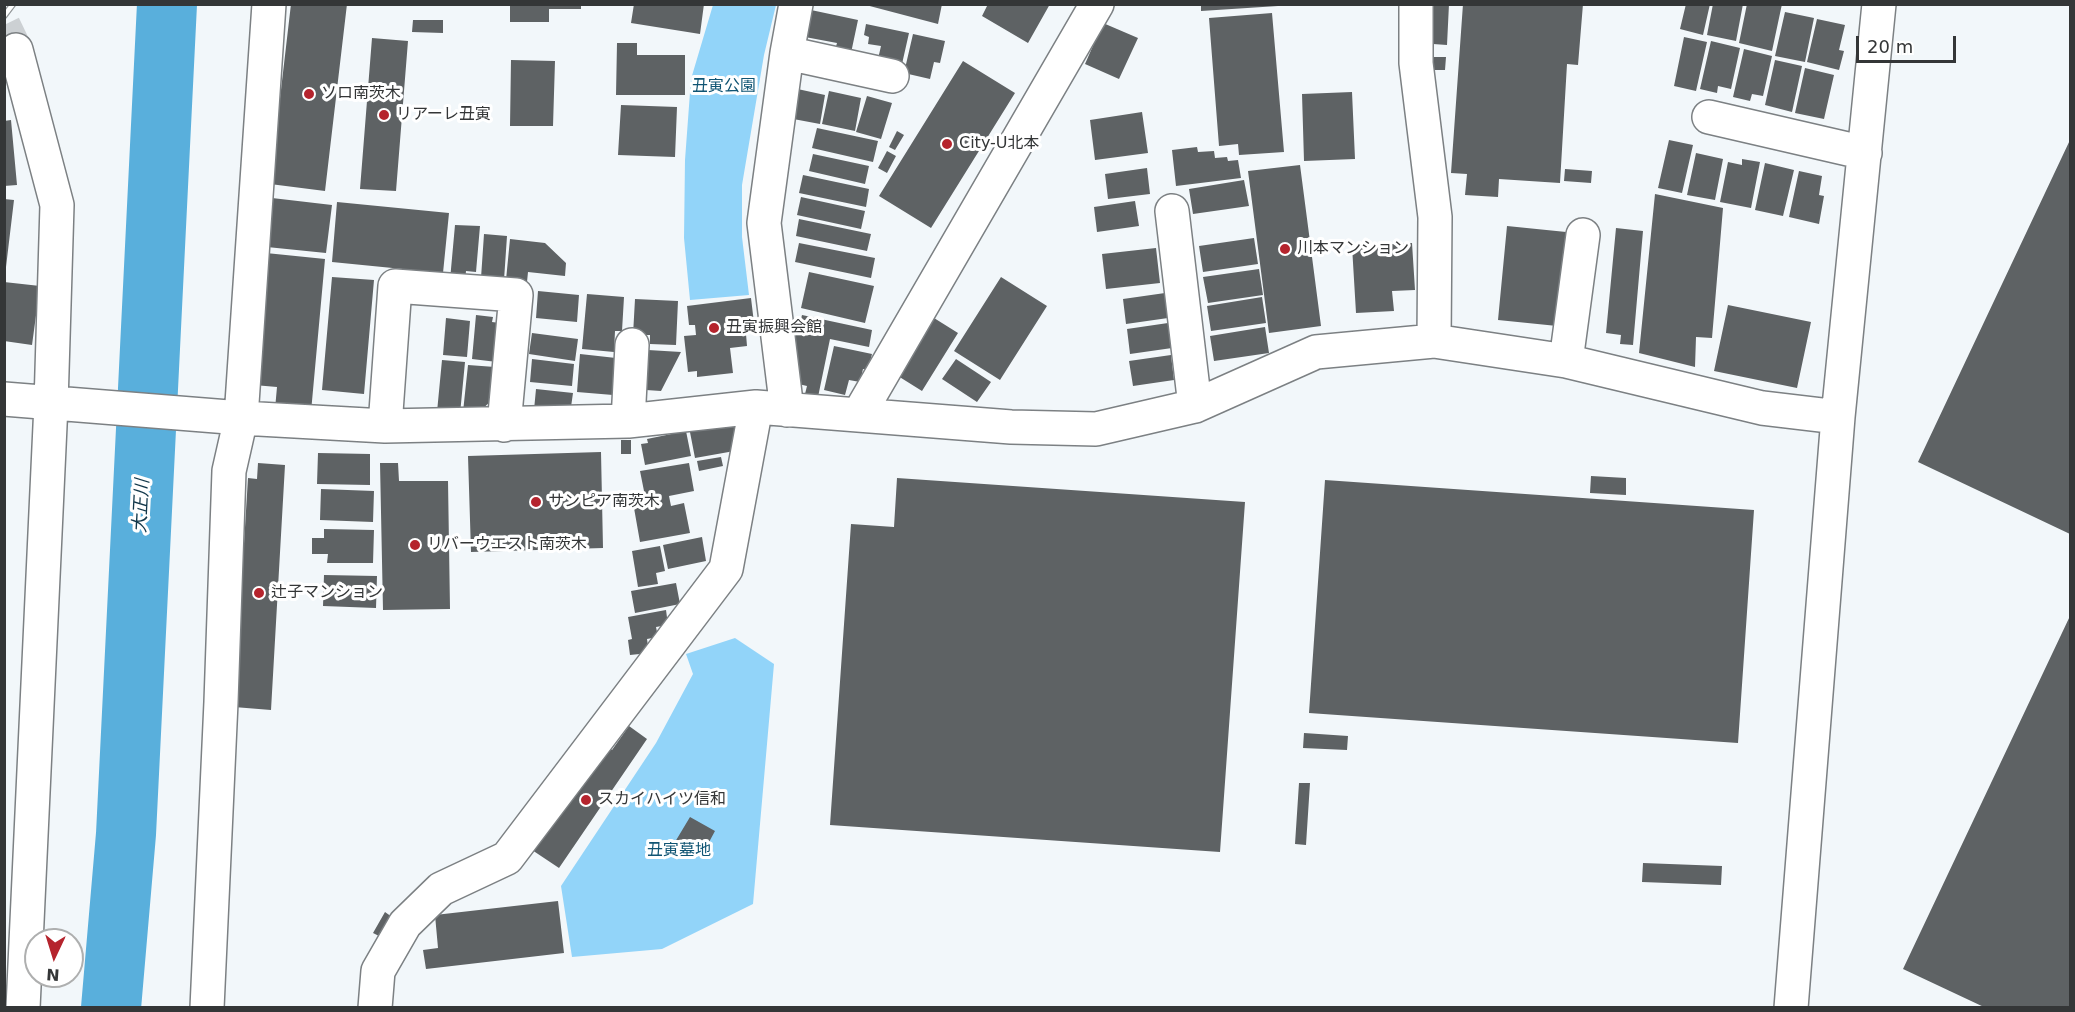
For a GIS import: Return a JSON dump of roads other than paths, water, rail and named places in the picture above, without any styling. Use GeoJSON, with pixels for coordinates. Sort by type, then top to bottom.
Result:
{"type":"FeatureCollection","features":[{"type":"Feature","properties":{"kind":"street"},"geometry":{"type":"LineString","coordinates":[[207,1008],[221,714],[229,471],[241,418],[269,4]]}},
{"type":"Feature","properties":{"kind":"street"},"geometry":{"type":"LineString","coordinates":[[375,1008],[378,971],[405,924],[441,889],[507,858],[726,569],[771,408],[764,223],[787,53],[796,4]]}},
{"type":"Feature","properties":{"kind":"street"},"geometry":{"type":"LineString","coordinates":[[859,414],[1097,4]]}},
{"type":"Feature","properties":{"kind":"street"},"geometry":{"type":"LineString","coordinates":[[1416,4],[1416,63],[1436,217],[1434,340]]}},
{"type":"Feature","properties":{"kind":"street"},"geometry":{"type":"LineString","coordinates":[[1791,1008],[1838,417],[1879,4]]}},
{"type":"Feature","properties":{"kind":"street"},"geometry":{"type":"LineString","coordinates":[[16,50],[57,205],[51,404],[23,1008]]}},
{"type":"Feature","properties":{"kind":"street"},"geometry":{"type":"LineString","coordinates":[[787,53],[892,76]]}},
{"type":"Feature","properties":{"kind":"street"},"geometry":{"type":"LineString","coordinates":[[1709,117],[1864,153]]}},
{"type":"Feature","properties":{"kind":"street"},"geometry":{"type":"LineString","coordinates":[[1172,211],[1195,406]]}},
{"type":"Feature","properties":{"kind":"street"},"geometry":{"type":"LineString","coordinates":[[1566,361],[1583,235]]}},
{"type":"Feature","properties":{"kind":"street"},"geometry":{"type":"LineString","coordinates":[[385,426],[395,286],[516,295],[504,425]]}},
{"type":"Feature","properties":{"kind":"street"},"geometry":{"type":"LineString","coordinates":[[4,399],[241,418],[385,426],[628,421],[771,408],[1011,427],[1096,429],[1195,406],[1316,352],[1434,340],[1566,361],[1762,408],[1838,417]]}},
{"type":"Feature","properties":{"kind":"street"},"geometry":{"type":"LineString","coordinates":[[628,421],[632,345]]}},
{"type":"Feature","properties":{"kind":"waterway","name":"大正川"},"geometry":{"type":"LineString","coordinates":[[111,1008],[126,834],[167,4]]}},
{"type":"Feature","properties":{"kind":"tunnel"},"geometry":{"type":"LineString","coordinates":[[4,25],[16,50]]}},
{"type":"Feature","properties":{"kind":"railway"},"geometry":{"type":"LineString","coordinates":[[4,16],[13,4]]}},
{"type":"Feature","properties":{"kind":"place","name":"ソロ南茨木"},"geometry":{"type":"Point","coordinates":[309,94]}},
{"type":"Feature","properties":{"kind":"place","name":"リアーレ丑寅"},"geometry":{"type":"Point","coordinates":[384,115]}},
{"type":"Feature","properties":{"kind":"place","name":"City-U北本"},"geometry":{"type":"Point","coordinates":[947,144]}},
{"type":"Feature","properties":{"kind":"place","name":"川本マンション"},"geometry":{"type":"Point","coordinates":[1285,249]}},
{"type":"Feature","properties":{"kind":"place","name":"丑寅振興会館"},"geometry":{"type":"Point","coordinates":[714,328]}},
{"type":"Feature","properties":{"kind":"place","name":"サンピア南茨木"},"geometry":{"type":"Point","coordinates":[536,502]}},
{"type":"Feature","properties":{"kind":"place","name":"リバーウエスト南茨木"},"geometry":{"type":"Point","coordinates":[415,545]}},
{"type":"Feature","properties":{"kind":"place","name":"辻子マンション"},"geometry":{"type":"Point","coordinates":[259,593]}},
{"type":"Feature","properties":{"kind":"place","name":"スカイハイツ信和"},"geometry":{"type":"Point","coordinates":[586,800]}},
{"type":"Feature","properties":{"kind":"park label","name":"丑寅公園"},"geometry":{"type":"Point","coordinates":[724,87]}},
{"type":"Feature","properties":{"kind":"park label","name":"丑寅墓地"},"geometry":{"type":"Point","coordinates":[679,851]}}]}
